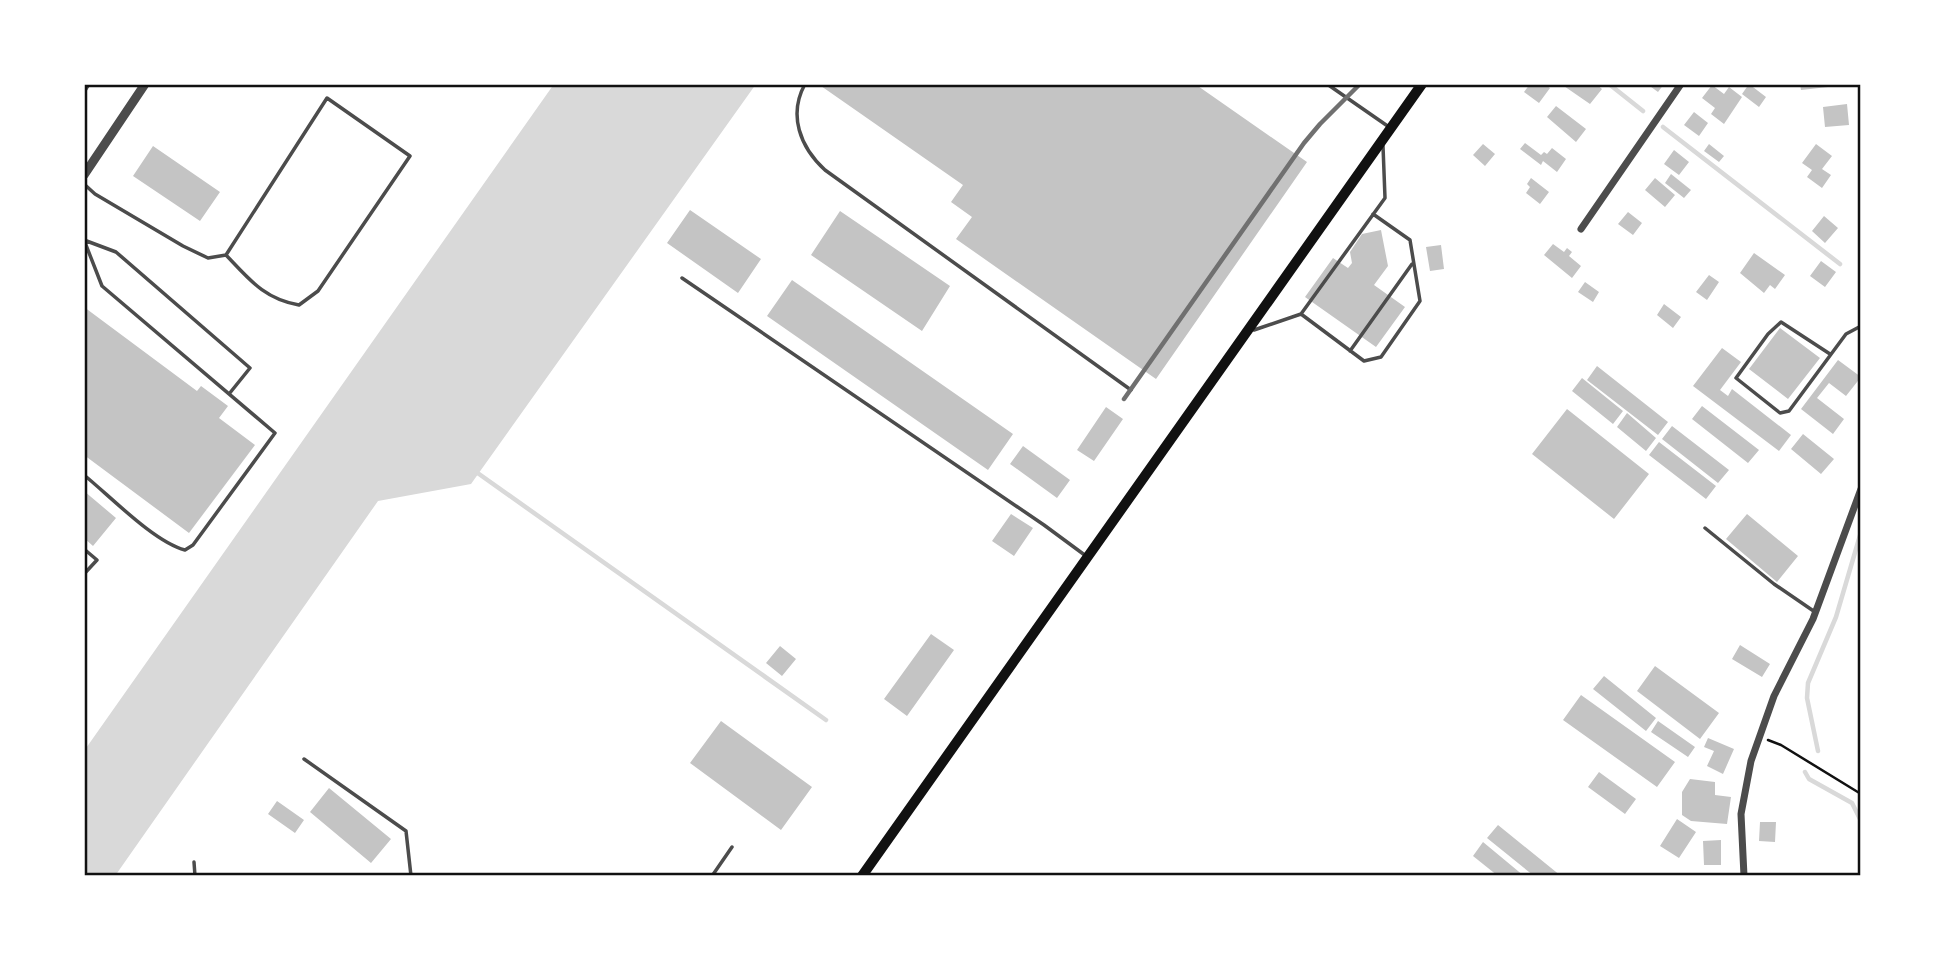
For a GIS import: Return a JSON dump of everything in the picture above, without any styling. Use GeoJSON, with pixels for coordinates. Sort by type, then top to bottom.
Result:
{"type":"FeatureCollection","features":[{"type":"Feature","properties":{"kind":"main road"},"geometry":{"type":"LineString","coordinates":[[862,876],[1422,84]]}},
{"type":"Feature","properties":{"kind":"street"},"geometry":{"type":"LineString","coordinates":[[84,175],[145,84]]}},
{"type":"Feature","properties":{"kind":"street"},"geometry":{"type":"LineString","coordinates":[[1581,229],[1681,84]]}},
{"type":"Feature","properties":{"kind":"street"},"geometry":{"type":"LineString","coordinates":[[1744,876],[1741,814],[1745,785],[1758,736],[1774,696],[1815,612],[1861,489]]}},
{"type":"Feature","properties":{"kind":"lane"},"geometry":{"type":"LineString","coordinates":[[84,92],[89,84]]}},
{"type":"Feature","properties":{"kind":"lane"},"geometry":{"type":"LineString","coordinates":[[804,84],[797,107],[797,126],[812,158],[1130,390]]}},
{"type":"Feature","properties":{"kind":"lane"},"geometry":{"type":"LineString","coordinates":[[1327,84],[1391,128]]}},
{"type":"Feature","properties":{"kind":"lane"},"geometry":{"type":"LineString","coordinates":[[84,184],[95,194],[208,258],[226,255],[327,98],[410,156],[317,291],[299,305],[281,302],[259,289],[226,255]]}},
{"type":"Feature","properties":{"kind":"lane"},"geometry":{"type":"LineString","coordinates":[[1248,331],[1301,314],[1385,198],[1383,139]]}},
{"type":"Feature","properties":{"kind":"lane"},"geometry":{"type":"LineString","coordinates":[[1301,314],[1364,361],[1381,357],[1420,301],[1409,240],[1373,214]]}},
{"type":"Feature","properties":{"kind":"lane"},"geometry":{"type":"LineString","coordinates":[[84,240],[102,286],[275,433],[193,545],[186,550],[174,547],[156,534],[84,475]]}},
{"type":"Feature","properties":{"kind":"lane"},"geometry":{"type":"LineString","coordinates":[[84,240],[116,252],[250,368],[229,394]]}},
{"type":"Feature","properties":{"kind":"lane"},"geometry":{"type":"LineString","coordinates":[[1350,351],[1413,263]]}},
{"type":"Feature","properties":{"kind":"lane"},"geometry":{"type":"LineString","coordinates":[[682,278],[1044,525],[1087,558]]}},
{"type":"Feature","properties":{"kind":"lane"},"geometry":{"type":"LineString","coordinates":[[1830,355],[1781,322],[1768,334],[1736,378],[1780,413],[1789,411],[1846,334],[1861,326]]}},
{"type":"Feature","properties":{"kind":"lane"},"geometry":{"type":"LineString","coordinates":[[1705,528],[1774,584],[1815,612]]}},
{"type":"Feature","properties":{"kind":"lane"},"geometry":{"type":"LineString","coordinates":[[84,549],[97,560],[84,574]]}},
{"type":"Feature","properties":{"kind":"lane"},"geometry":{"type":"LineString","coordinates":[[304,759],[406,831],[411,876]]}},
{"type":"Feature","properties":{"kind":"lane"},"geometry":{"type":"LineString","coordinates":[[712,876],[732,847]]}},
{"type":"Feature","properties":{"kind":"lane"},"geometry":{"type":"LineString","coordinates":[[194,862],[195,876]]}},
{"type":"Feature","properties":{"kind":"path"},"geometry":{"type":"LineString","coordinates":[[1758,736],[1781,745],[1861,794]]}},
{"type":"Feature","properties":{"kind":"shaded area"},"geometry":{"type":"Polygon","coordinates":[[[554,84],[756,84],[471,484],[378,501],[115,876],[84,876],[84,751],[554,84]]]}},
{"type":"Feature","properties":{"kind":"building"},"geometry":{"type":"Polygon","coordinates":[[[1195,84],[1307,162],[1156,379],[956,239],[972,217],[951,202],[963,185],[821,86],[1195,84]]]}},
{"type":"Feature","properties":{"kind":"building"},"geometry":{"type":"Polygon","coordinates":[[[1530,84],[1544,84],[1550,88],[1539,103],[1524,92],[1530,84]]]}},
{"type":"Feature","properties":{"kind":"building"},"geometry":{"type":"Polygon","coordinates":[[[1561,84],[1596,84],[1602,89],[1590,104],[1561,84]]]}},
{"type":"Feature","properties":{"kind":"building"},"geometry":{"type":"Polygon","coordinates":[[[1647,84],[1664,84],[1658,92],[1647,84]]]}},
{"type":"Feature","properties":{"kind":"building"},"geometry":{"type":"Polygon","coordinates":[[[1749,84],[1766,97],[1759,107],[1742,94],[1749,84]]]}},
{"type":"Feature","properties":{"kind":"building"},"geometry":{"type":"Polygon","coordinates":[[[1800,84],[1828,84],[1828,87],[1801,90],[1800,84]]]}},
{"type":"Feature","properties":{"kind":"building"},"geometry":{"type":"Polygon","coordinates":[[[1712,85],[1724,94],[1729,87],[1742,97],[1724,124],[1711,114],[1715,108],[1702,98],[1712,85]]]}},
{"type":"Feature","properties":{"kind":"building"},"geometry":{"type":"Polygon","coordinates":[[[1847,104],[1849,125],[1825,127],[1823,107],[1847,104]]]}},
{"type":"Feature","properties":{"kind":"building"},"geometry":{"type":"Polygon","coordinates":[[[1556,106],[1586,129],[1576,142],[1547,117],[1556,106]]]}},
{"type":"Feature","properties":{"kind":"building"},"geometry":{"type":"Polygon","coordinates":[[[1694,112],[1708,123],[1699,136],[1684,125],[1694,112]]]}},
{"type":"Feature","properties":{"kind":"building"},"geometry":{"type":"Polygon","coordinates":[[[1525,143],[1541,155],[1544,152],[1547,154],[1552,148],[1566,159],[1557,172],[1543,161],[1541,165],[1520,149],[1525,143]]]}},
{"type":"Feature","properties":{"kind":"building"},"geometry":{"type":"Polygon","coordinates":[[[1483,144],[1495,154],[1485,166],[1473,155],[1483,144]]]}},
{"type":"Feature","properties":{"kind":"building"},"geometry":{"type":"Polygon","coordinates":[[[1709,144],[1724,156],[1719,162],[1704,151],[1709,144]]]}},
{"type":"Feature","properties":{"kind":"building"},"geometry":{"type":"Polygon","coordinates":[[[1816,144],[1832,156],[1822,169],[1831,175],[1822,188],[1807,177],[1812,170],[1802,163],[1816,144]]]}},
{"type":"Feature","properties":{"kind":"building"},"geometry":{"type":"Polygon","coordinates":[[[153,146],[220,192],[200,221],[133,176],[153,146]]]}},
{"type":"Feature","properties":{"kind":"building"},"geometry":{"type":"Polygon","coordinates":[[[1674,150],[1689,162],[1679,175],[1664,164],[1674,150]]]}},
{"type":"Feature","properties":{"kind":"building"},"geometry":{"type":"Polygon","coordinates":[[[1671,174],[1691,190],[1684,198],[1665,183],[1671,174]]]}},
{"type":"Feature","properties":{"kind":"building"},"geometry":{"type":"Polygon","coordinates":[[[1531,178],[1549,192],[1540,204],[1526,193],[1531,178]]]}},
{"type":"Feature","properties":{"kind":"building"},"geometry":{"type":"Polygon","coordinates":[[[1655,178],[1675,195],[1665,207],[1645,190],[1655,178]]]}},
{"type":"Feature","properties":{"kind":"building"},"geometry":{"type":"Polygon","coordinates":[[[690,210],[761,259],[738,293],[667,243],[690,210]]]}},
{"type":"Feature","properties":{"kind":"building"},"geometry":{"type":"Polygon","coordinates":[[[840,211],[950,286],[922,331],[811,255],[840,211]]]}},
{"type":"Feature","properties":{"kind":"building"},"geometry":{"type":"Polygon","coordinates":[[[1628,212],[1642,223],[1633,235],[1618,224],[1628,212]]]}},
{"type":"Feature","properties":{"kind":"building"},"geometry":{"type":"Polygon","coordinates":[[[1824,216],[1838,228],[1825,243],[1812,231],[1824,216]]]}},
{"type":"Feature","properties":{"kind":"building"},"geometry":{"type":"Polygon","coordinates":[[[1381,230],[1388,266],[1374,285],[1405,307],[1376,347],[1305,297],[1333,258],[1348,268],[1352,263],[1350,252],[1362,234],[1381,230]]]}},
{"type":"Feature","properties":{"kind":"building"},"geometry":{"type":"Polygon","coordinates":[[[1553,244],[1564,252],[1567,248],[1572,252],[1569,256],[1581,266],[1572,278],[1544,255],[1553,244]]]}},
{"type":"Feature","properties":{"kind":"building"},"geometry":{"type":"Polygon","coordinates":[[[1441,245],[1444,269],[1430,271],[1426,247],[1441,245]]]}},
{"type":"Feature","properties":{"kind":"building"},"geometry":{"type":"Polygon","coordinates":[[[1754,253],[1785,275],[1775,289],[1770,285],[1764,293],[1740,273],[1754,253]]]}},
{"type":"Feature","properties":{"kind":"building"},"geometry":{"type":"Polygon","coordinates":[[[1821,261],[1836,272],[1825,287],[1810,276],[1821,261]]]}},
{"type":"Feature","properties":{"kind":"building"},"geometry":{"type":"Polygon","coordinates":[[[1709,275],[1719,282],[1707,300],[1696,292],[1709,275]]]}},
{"type":"Feature","properties":{"kind":"building"},"geometry":{"type":"Polygon","coordinates":[[[792,280],[1013,434],[988,470],[767,316],[792,280]]]}},
{"type":"Feature","properties":{"kind":"building"},"geometry":{"type":"Polygon","coordinates":[[[1585,282],[1599,292],[1593,302],[1578,292],[1585,282]]]}},
{"type":"Feature","properties":{"kind":"building"},"geometry":{"type":"Polygon","coordinates":[[[1664,304],[1681,317],[1673,328],[1657,315],[1664,304]]]}},
{"type":"Feature","properties":{"kind":"building"},"geometry":{"type":"Polygon","coordinates":[[[84,307],[197,391],[201,386],[228,406],[219,418],[255,445],[189,533],[84,455],[84,307]]]}},
{"type":"Feature","properties":{"kind":"building"},"geometry":{"type":"Polygon","coordinates":[[[1780,328],[1820,358],[1788,399],[1749,369],[1780,328]]]}},
{"type":"Feature","properties":{"kind":"building"},"geometry":{"type":"Polygon","coordinates":[[[1722,348],[1741,362],[1720,390],[1728,396],[1732,389],[1791,435],[1779,451],[1693,386],[1722,348]]]}},
{"type":"Feature","properties":{"kind":"building"},"geometry":{"type":"Polygon","coordinates":[[[1838,360],[1861,377],[1846,396],[1829,383],[1817,398],[1844,419],[1833,434],[1801,409],[1838,360]]]}},
{"type":"Feature","properties":{"kind":"building"},"geometry":{"type":"Polygon","coordinates":[[[1597,366],[1668,422],[1658,435],[1587,380],[1597,366]]]}},
{"type":"Feature","properties":{"kind":"building"},"geometry":{"type":"Polygon","coordinates":[[[1582,378],[1623,411],[1613,424],[1572,391],[1582,378]]]}},
{"type":"Feature","properties":{"kind":"building"},"geometry":{"type":"Polygon","coordinates":[[[1702,406],[1759,450],[1748,463],[1692,419],[1702,406]]]}},
{"type":"Feature","properties":{"kind":"building"},"geometry":{"type":"Polygon","coordinates":[[[1106,407],[1123,419],[1094,461],[1077,450],[1106,407]]]}},
{"type":"Feature","properties":{"kind":"building"},"geometry":{"type":"Polygon","coordinates":[[[1567,409],[1649,474],[1614,519],[1532,454],[1567,409]]]}},
{"type":"Feature","properties":{"kind":"building"},"geometry":{"type":"Polygon","coordinates":[[[1627,413],[1656,438],[1646,451],[1617,427],[1627,413]]]}},
{"type":"Feature","properties":{"kind":"building"},"geometry":{"type":"Polygon","coordinates":[[[1672,426],[1729,470],[1718,483],[1662,439],[1672,426]]]}},
{"type":"Feature","properties":{"kind":"building"},"geometry":{"type":"Polygon","coordinates":[[[1803,434],[1834,459],[1821,474],[1791,449],[1803,434]]]}},
{"type":"Feature","properties":{"kind":"building"},"geometry":{"type":"Polygon","coordinates":[[[1659,442],[1716,486],[1706,499],[1649,455],[1659,442]]]}},
{"type":"Feature","properties":{"kind":"building"},"geometry":{"type":"Polygon","coordinates":[[[1023,446],[1070,480],[1057,498],[1010,464],[1023,446]]]}},
{"type":"Feature","properties":{"kind":"building"},"geometry":{"type":"Polygon","coordinates":[[[84,491],[116,518],[93,546],[84,538],[84,491]]]}},
{"type":"Feature","properties":{"kind":"building"},"geometry":{"type":"Polygon","coordinates":[[[1011,514],[1033,528],[1014,556],[992,541],[1011,514]]]}},
{"type":"Feature","properties":{"kind":"building"},"geometry":{"type":"Polygon","coordinates":[[[1747,514],[1798,556],[1777,582],[1726,539],[1747,514]]]}},
{"type":"Feature","properties":{"kind":"building"},"geometry":{"type":"Polygon","coordinates":[[[931,634],[954,650],[907,716],[884,699],[931,634]]]}},
{"type":"Feature","properties":{"kind":"building"},"geometry":{"type":"Polygon","coordinates":[[[1740,645],[1770,664],[1762,677],[1732,659],[1740,645]]]}},
{"type":"Feature","properties":{"kind":"building"},"geometry":{"type":"Polygon","coordinates":[[[780,646],[796,659],[782,676],[766,663],[780,646]]]}},
{"type":"Feature","properties":{"kind":"building"},"geometry":{"type":"Polygon","coordinates":[[[1655,666],[1719,713],[1700,739],[1637,691],[1655,666]]]}},
{"type":"Feature","properties":{"kind":"building"},"geometry":{"type":"Polygon","coordinates":[[[1604,676],[1656,718],[1646,731],[1593,689],[1604,676]]]}},
{"type":"Feature","properties":{"kind":"building"},"geometry":{"type":"Polygon","coordinates":[[[1581,695],[1675,762],[1657,787],[1563,720],[1581,695]]]}},
{"type":"Feature","properties":{"kind":"building"},"geometry":{"type":"Polygon","coordinates":[[[721,721],[812,787],[781,830],[690,763],[721,721]]]}},
{"type":"Feature","properties":{"kind":"building"},"geometry":{"type":"Polygon","coordinates":[[[1658,721],[1695,747],[1688,757],[1651,732],[1658,721]]]}},
{"type":"Feature","properties":{"kind":"building"},"geometry":{"type":"Polygon","coordinates":[[[1708,738],[1734,749],[1723,774],[1707,766],[1714,751],[1704,747],[1708,738]]]}},
{"type":"Feature","properties":{"kind":"building"},"geometry":{"type":"Polygon","coordinates":[[[1599,772],[1636,799],[1625,814],[1588,787],[1599,772]]]}},
{"type":"Feature","properties":{"kind":"building"},"geometry":{"type":"Polygon","coordinates":[[[1690,779],[1715,782],[1715,795],[1731,797],[1727,824],[1691,821],[1682,815],[1682,792],[1690,779]]]}},
{"type":"Feature","properties":{"kind":"building"},"geometry":{"type":"Polygon","coordinates":[[[329,788],[391,839],[371,863],[310,812],[329,788]]]}},
{"type":"Feature","properties":{"kind":"building"},"geometry":{"type":"Polygon","coordinates":[[[277,801],[304,820],[295,833],[268,814],[277,801]]]}},
{"type":"Feature","properties":{"kind":"building"},"geometry":{"type":"Polygon","coordinates":[[[1677,819],[1696,832],[1679,858],[1660,846],[1677,819]]]}},
{"type":"Feature","properties":{"kind":"building"},"geometry":{"type":"Polygon","coordinates":[[[1760,822],[1776,822],[1775,842],[1759,841],[1760,822]]]}},
{"type":"Feature","properties":{"kind":"building"},"geometry":{"type":"Polygon","coordinates":[[[1498,825],[1561,876],[1534,876],[1487,838],[1498,825]]]}},
{"type":"Feature","properties":{"kind":"building"},"geometry":{"type":"Polygon","coordinates":[[[1721,840],[1721,865],[1704,865],[1703,841],[1721,840]]]}},
{"type":"Feature","properties":{"kind":"building"},"geometry":{"type":"Polygon","coordinates":[[[1483,842],[1524,876],[1498,876],[1473,856],[1483,842]]]}},
{"type":"Feature","properties":{"kind":"waterway"},"geometry":{"type":"LineString","coordinates":[[1609,84],[1643,111]]}},
{"type":"Feature","properties":{"kind":"waterway"},"geometry":{"type":"LineString","coordinates":[[1663,127],[1840,264]]}},
{"type":"Feature","properties":{"kind":"waterway"},"geometry":{"type":"LineString","coordinates":[[479,474],[826,720]]}},
{"type":"Feature","properties":{"kind":"waterway"},"geometry":{"type":"LineString","coordinates":[[1818,751],[1807,698],[1808,683],[1836,617],[1861,532]]}},
{"type":"Feature","properties":{"kind":"waterway"},"geometry":{"type":"LineString","coordinates":[[1805,772],[1809,779],[1852,803],[1861,821]]}},
{"type":"Feature","properties":{"kind":"railway"},"geometry":{"type":"LineString","coordinates":[[1124,399],[1304,143],[1360,84]]}}]}
